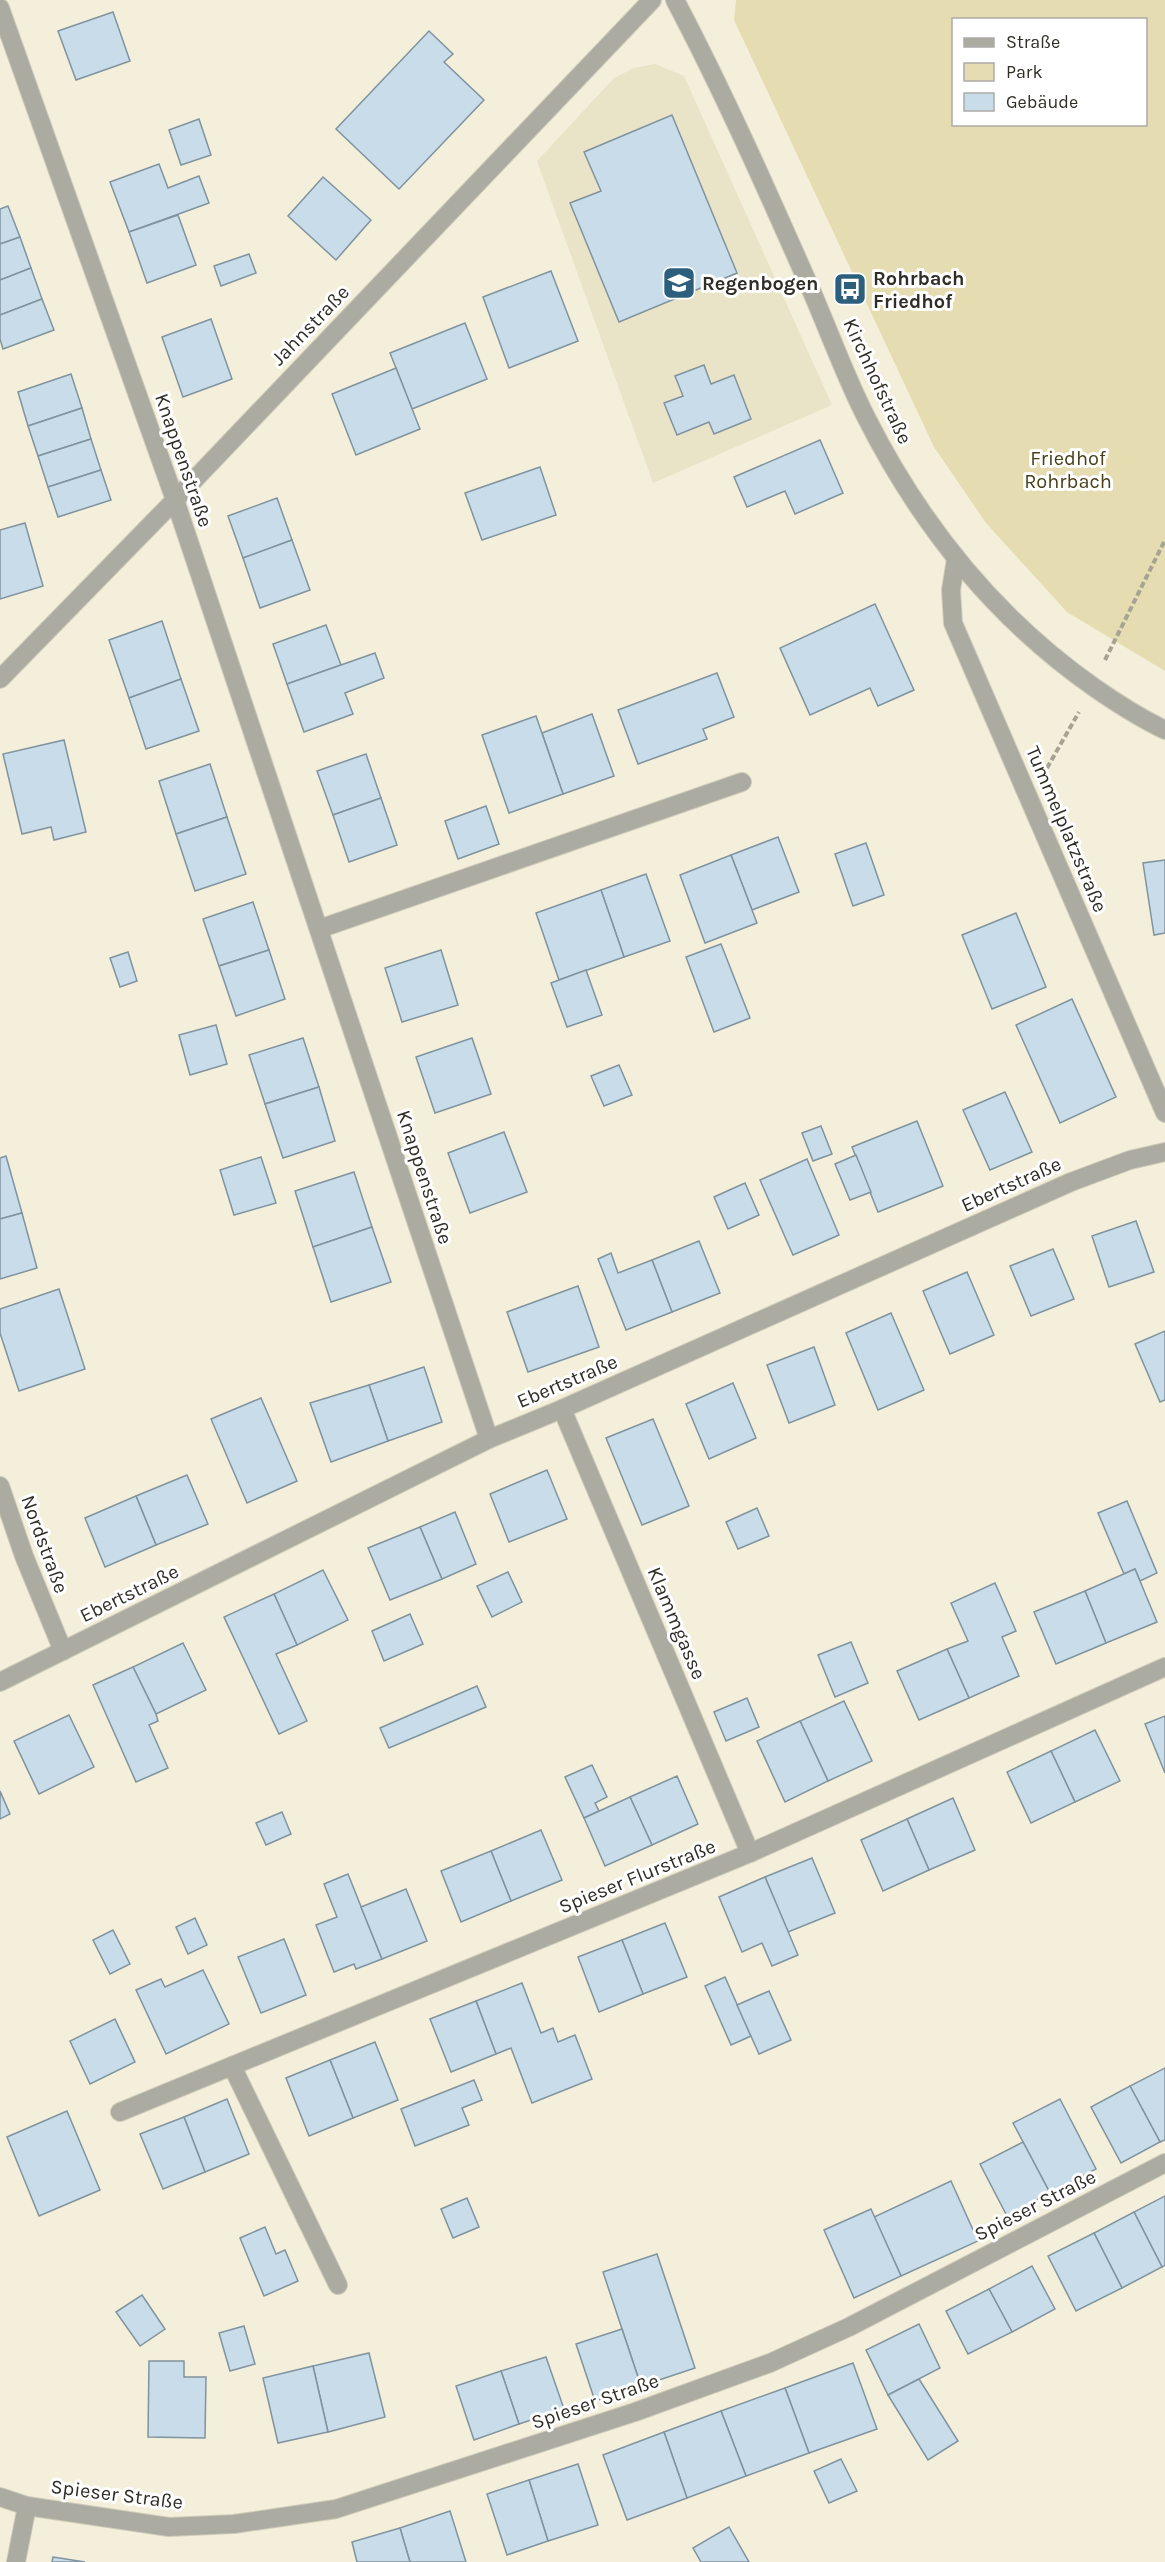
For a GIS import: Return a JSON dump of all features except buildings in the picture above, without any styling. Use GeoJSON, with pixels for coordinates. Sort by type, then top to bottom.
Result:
{"type":"FeatureCollection","features":[{"type":"Feature","properties":{"kind":"street","name":"Jahnstraße"},"geometry":{"type":"LineString","coordinates":[[0,679],[175,500],[652,0]]}},
{"type":"Feature","properties":{"kind":"street","name":"Kirchhofstraße"},"geometry":{"type":"LineString","coordinates":[[675,0],[718,81],[866,417],[919,509],[956,559],[1014,624],[1094,687],[1138,717],[1165,730]]}},
{"type":"Feature","properties":{"kind":"street","name":"Knappenstraße"},"geometry":{"type":"LineString","coordinates":[[0,8],[175,500],[489,1439]]}},
{"type":"Feature","properties":{"kind":"street","name":"Tummelplatzstraße"},"geometry":{"type":"LineString","coordinates":[[956,559],[951,590],[953,623],[1165,1113]]}},
{"type":"Feature","properties":{"kind":"street"},"geometry":{"type":"LineString","coordinates":[[319,929],[742,782]]}},
{"type":"Feature","properties":{"kind":"street","name":"Ebertstraße"},"geometry":{"type":"LineString","coordinates":[[0,1682],[489,1439],[562,1409],[1071,1182],[1130,1160],[1165,1152]]}},
{"type":"Feature","properties":{"kind":"street","name":"Klammgasse"},"geometry":{"type":"LineString","coordinates":[[562,1409],[750,1853]]}},
{"type":"Feature","properties":{"kind":"street","name":"Nordstraße"},"geometry":{"type":"LineString","coordinates":[[0,1486],[24,1556],[63,1651]]}},
{"type":"Feature","properties":{"kind":"street","name":"Spieser Flurstraße"},"geometry":{"type":"LineString","coordinates":[[120,2112],[750,1853],[1165,1667]]}},
{"type":"Feature","properties":{"kind":"street"},"geometry":{"type":"LineString","coordinates":[[232,2066],[338,2285]]}},
{"type":"Feature","properties":{"kind":"street","name":"Spieser Straße"},"geometry":{"type":"LineString","coordinates":[[0,2497],[27,2506],[169,2527],[234,2524],[336,2509],[635,2412],[770,2363],[849,2327],[1165,2163]]}},
{"type":"Feature","properties":{"kind":"street"},"geometry":{"type":"LineString","coordinates":[[16,2562],[27,2506]]}},
{"type":"Feature","properties":{"kind":"path"},"geometry":{"type":"LineString","coordinates":[[1029,798],[1094,687],[1113,640],[1165,540]]}},
{"type":"Feature","properties":{"kind":"shaded area","name":"Regenbogen"},"geometry":{"type":"Polygon","coordinates":[[[655,64],[684,76],[832,405],[653,483],[537,161],[614,78],[634,68],[655,64]]]}},
{"type":"Feature","properties":{"kind":"green space","name":"Friedhof Rohrbach"},"geometry":{"type":"Polygon","coordinates":[[[736,0],[1165,0],[1165,671],[1067,612],[986,523],[934,447],[734,20],[736,0]]]}},
{"type":"Feature","properties":{"kind":"place","name":"Regenbogen"},"geometry":{"type":"Point","coordinates":[679,283]}},
{"type":"Feature","properties":{"kind":"place","name":"Rohrbach Friedhof"},"geometry":{"type":"Point","coordinates":[850,289]}}]}
